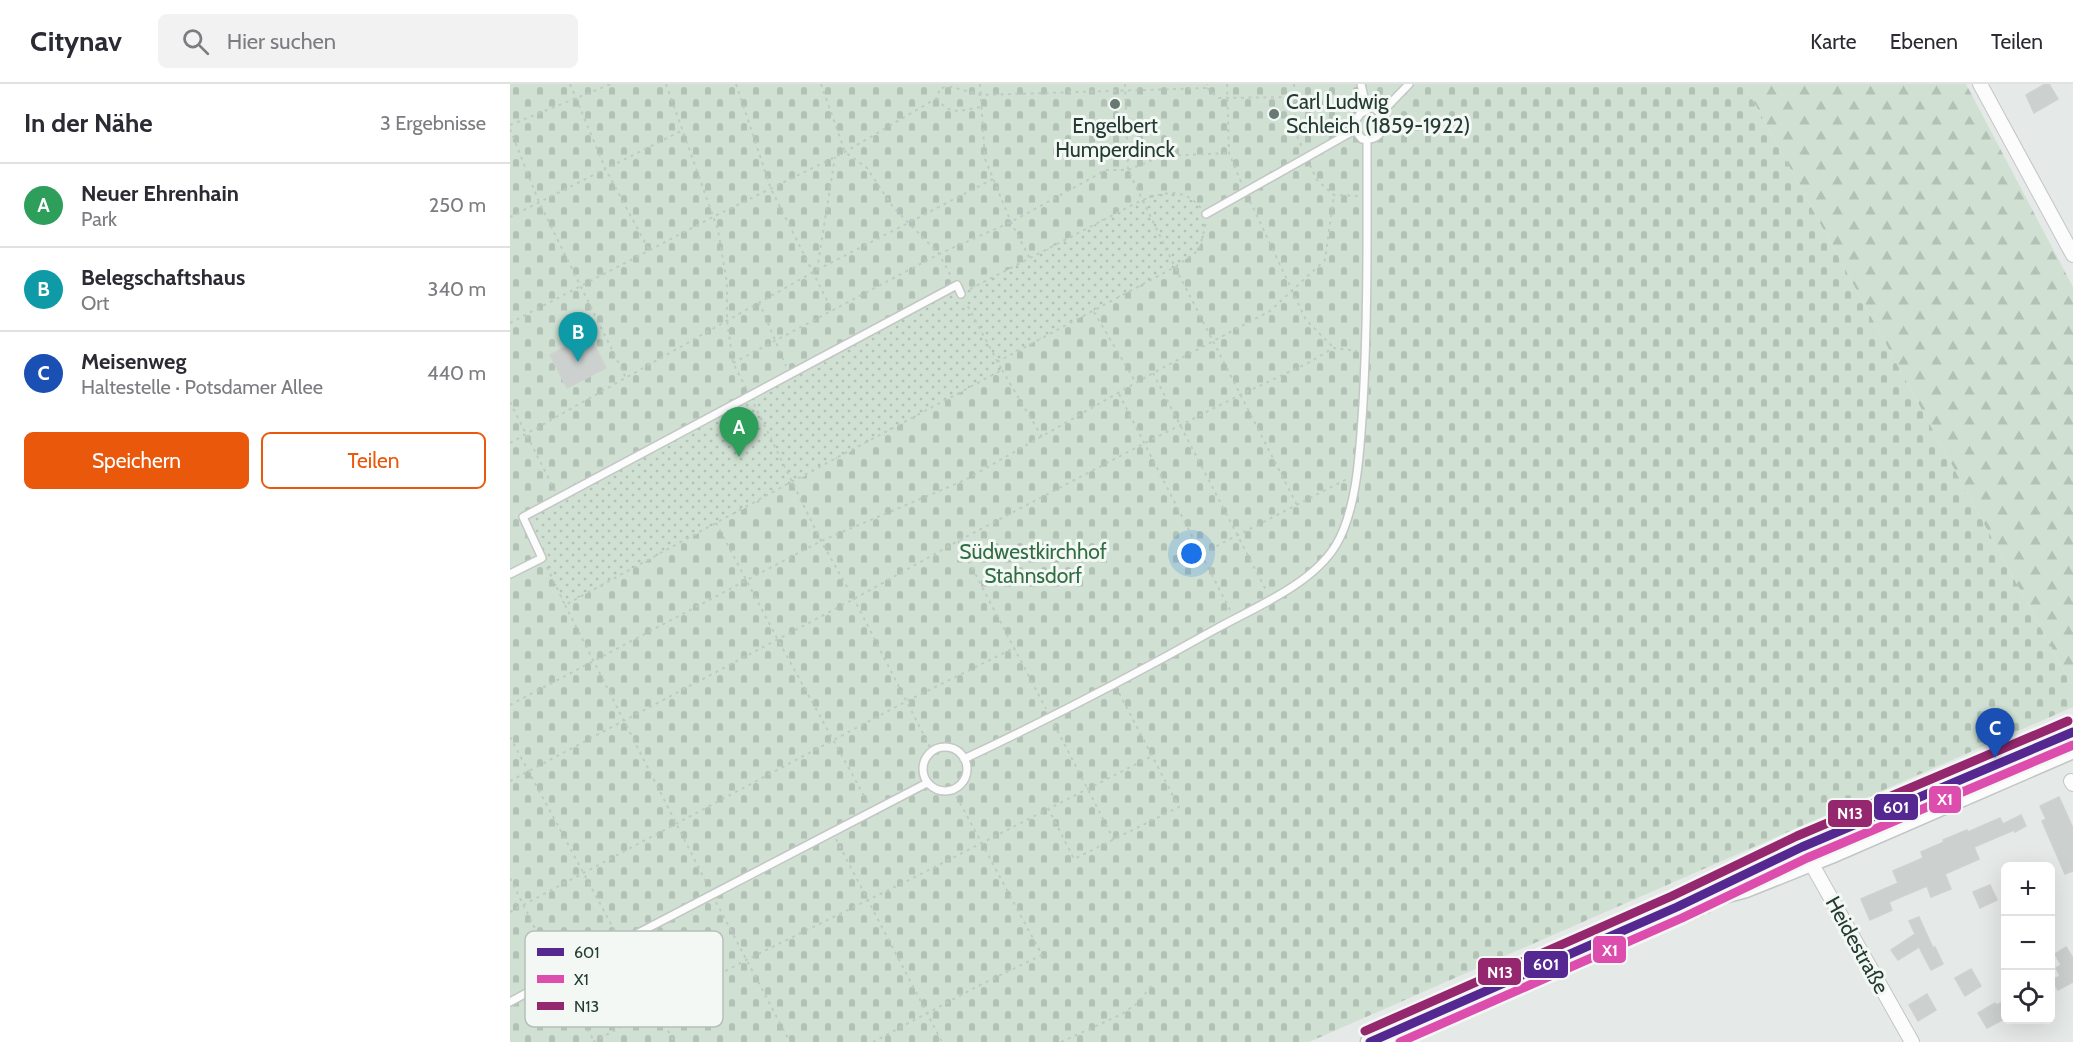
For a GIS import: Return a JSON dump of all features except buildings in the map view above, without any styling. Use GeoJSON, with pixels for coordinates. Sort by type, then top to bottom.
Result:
{"type":"FeatureCollection","features":[{"type":"Feature","properties":{"kind":"street"},"geometry":{"type":"LineString","coordinates":[[1980,84],[2073,255]]}},
{"type":"Feature","properties":{"kind":"street"},"geometry":{"type":"LineString","coordinates":[[1370,1042],[1677,907],[1746,888],[1806,854],[2073,732]]}},
{"type":"Feature","properties":{"kind":"street"},"geometry":{"type":"LineString","coordinates":[[1806,854],[2073,748]]}},
{"type":"Feature","properties":{"kind":"street","name":"Heidestraße"},"geometry":{"type":"LineString","coordinates":[[1806,854],[1912,1042]]}},
{"type":"Feature","properties":{"kind":"lane"},"geometry":{"type":"LineString","coordinates":[[1361,84],[1367,110]]}},
{"type":"Feature","properties":{"kind":"lane"},"geometry":{"type":"LineString","coordinates":[[1381,113],[1409,84]]}},
{"type":"Feature","properties":{"kind":"lane"},"geometry":{"type":"LineString","coordinates":[[1372,107],[1381,113],[1384,123],[1381,133],[1373,140],[1367,141],[1362,140],[1355,130],[1354,123],[1360,114],[1367,110],[1372,107]]}},
{"type":"Feature","properties":{"kind":"lane"},"geometry":{"type":"LineString","coordinates":[[1206,214],[1355,130]]}},
{"type":"Feature","properties":{"kind":"lane"},"geometry":{"type":"LineString","coordinates":[[964,759],[1114,686],[1271,599],[1302,580],[1320,564],[1335,545],[1346,518],[1357,474],[1366,352],[1367,141]]}},
{"type":"Feature","properties":{"kind":"lane"},"geometry":{"type":"LineString","coordinates":[[510,574],[542,558],[523,517],[957,285],[961,294]]}},
{"type":"Feature","properties":{"kind":"lane"},"geometry":{"type":"LineString","coordinates":[[946,747],[954,749],[964,759],[966,766],[964,780],[953,790],[939,791],[927,783],[922,769],[932,751],[946,747]]}},
{"type":"Feature","properties":{"kind":"lane"},"geometry":{"type":"LineString","coordinates":[[642,931],[927,783]]}},
{"type":"Feature","properties":{"kind":"lane"},"geometry":{"type":"LineString","coordinates":[[510,1002],[525,994]]}},
{"type":"Feature","properties":{"kind":"path"},"geometry":{"type":"LineString","coordinates":[[570,84],[605,168],[649,250]]}},
{"type":"Feature","properties":{"kind":"path"},"geometry":{"type":"LineString","coordinates":[[611,84],[510,127],[539,202],[626,378]]}},
{"type":"Feature","properties":{"kind":"path"},"geometry":{"type":"LineString","coordinates":[[666,84],[718,230],[727,283],[727,320],[733,363],[821,541],[908,701],[932,751]]}},
{"type":"Feature","properties":{"kind":"path"},"geometry":{"type":"LineString","coordinates":[[736,84],[771,189],[832,310]]}},
{"type":"Feature","properties":{"kind":"path"},"geometry":{"type":"LineString","coordinates":[[821,84],[845,152],[867,168],[893,207],[939,254],[957,285]]}},
{"type":"Feature","properties":{"kind":"path"},"geometry":{"type":"LineString","coordinates":[[980,84],[985,159],[1011,222],[1030,259]]}},
{"type":"Feature","properties":{"kind":"path"},"geometry":{"type":"LineString","coordinates":[[1125,84],[1128,170],[1213,342],[1298,505]]}},
{"type":"Feature","properties":{"kind":"path"},"geometry":{"type":"LineString","coordinates":[[1227,84],[1228,153],[1306,320],[1334,348]]}},
{"type":"Feature","properties":{"kind":"path"},"geometry":{"type":"LineString","coordinates":[[1294,84],[1296,134],[1317,180],[1334,195],[1367,196]]}},
{"type":"Feature","properties":{"kind":"path"},"geometry":{"type":"LineString","coordinates":[[510,323],[713,217],[845,152],[937,98],[940,88],[952,87],[981,95],[1207,86],[1219,98],[1293,97]]}},
{"type":"Feature","properties":{"kind":"path"},"geometry":{"type":"LineString","coordinates":[[937,98],[944,108],[954,111],[981,107]]}},
{"type":"Feature","properties":{"kind":"path"},"geometry":{"type":"LineString","coordinates":[[510,217],[683,130]]}},
{"type":"Feature","properties":{"kind":"path"},"geometry":{"type":"LineString","coordinates":[[733,363],[939,254],[1011,222],[1106,170],[1128,170],[1162,156],[1228,153]]}},
{"type":"Feature","properties":{"kind":"path"},"geometry":{"type":"LineString","coordinates":[[817,270],[835,157]]}},
{"type":"Feature","properties":{"kind":"path"},"geometry":{"type":"LineString","coordinates":[[510,442],[813,272],[993,178]]}},
{"type":"Feature","properties":{"kind":"path"},"geometry":{"type":"LineString","coordinates":[[997,362],[1175,267],[1199,250],[1204,235],[1206,214],[1196,202],[1185,195],[1172,192],[1142,200],[961,294],[997,362],[1042,437]]}},
{"type":"Feature","properties":{"kind":"path"},"geometry":{"type":"LineString","coordinates":[[510,705],[821,541],[965,480],[1153,373],[1270,311],[1324,260],[1334,195]]}},
{"type":"Feature","properties":{"kind":"path"},"geometry":{"type":"LineString","coordinates":[[759,302],[774,341],[791,374]]}},
{"type":"Feature","properties":{"kind":"path"},"geometry":{"type":"LineString","coordinates":[[1094,312],[1136,383]]}},
{"type":"Feature","properties":{"kind":"path"},"geometry":{"type":"LineString","coordinates":[[510,781],[778,640],[958,541],[1240,395],[1334,348],[1366,352]]}},
{"type":"Feature","properties":{"kind":"path"},"geometry":{"type":"LineString","coordinates":[[565,605],[1002,370]]}},
{"type":"Feature","properties":{"kind":"path"},"geometry":{"type":"LineString","coordinates":[[1153,373],[1271,599]]}},
{"type":"Feature","properties":{"kind":"path"},"geometry":{"type":"LineString","coordinates":[[1119,394],[1203,553],[1235,619]]}},
{"type":"Feature","properties":{"kind":"path"},"geometry":{"type":"LineString","coordinates":[[510,402],[559,499]]}},
{"type":"Feature","properties":{"kind":"path"},"geometry":{"type":"LineString","coordinates":[[1203,553],[1357,474]]}},
{"type":"Feature","properties":{"kind":"path"},"geometry":{"type":"LineString","coordinates":[[716,523],[872,810]]}},
{"type":"Feature","properties":{"kind":"path"},"geometry":{"type":"LineString","coordinates":[[958,541],[1114,840]]}},
{"type":"Feature","properties":{"kind":"path"},"geometry":{"type":"LineString","coordinates":[[542,558],[592,662],[790,1042]]}},
{"type":"Feature","properties":{"kind":"path"},"geometry":{"type":"LineString","coordinates":[[510,912],[908,701],[1014,648]]}},
{"type":"Feature","properties":{"kind":"path"},"geometry":{"type":"LineString","coordinates":[[1048,808],[1074,860],[1179,807],[1114,686]]}},
{"type":"Feature","properties":{"kind":"path"},"geometry":{"type":"LineString","coordinates":[[510,737],[615,931]]}},
{"type":"Feature","properties":{"kind":"path"},"geometry":{"type":"LineString","coordinates":[[723,972],[1152,756]]}},
{"type":"Feature","properties":{"kind":"path"},"geometry":{"type":"LineString","coordinates":[[873,1042],[1042,955],[953,790]]}},
{"type":"Feature","properties":{"kind":"path"},"geometry":{"type":"LineString","coordinates":[[832,831],[942,1042]]}},
{"type":"Feature","properties":{"kind":"path"},"geometry":{"type":"LineString","coordinates":[[510,878],[536,931]]}},
{"type":"Feature","properties":{"kind":"path"},"geometry":{"type":"LineString","coordinates":[[1412,1042],[1719,908]]}},
{"type":"Feature","properties":{"kind":"path"},"geometry":{"type":"LineString","coordinates":[[1061,1042],[1122,1014],[1139,1002],[1152,985]]}},
{"type":"Feature","properties":{"kind":"path"},"geometry":{"type":"LineString","coordinates":[[586,1027],[594,1042],[620,1027]]}},
{"type":"Feature","properties":{"kind":"path"},"geometry":{"type":"LineString","coordinates":[[667,1027],[674,1042]]}},
{"type":"Feature","properties":{"kind":"green space","name":"Südwestkirchhof Stahnsdorf"},"geometry":{"type":"Polygon","coordinates":[[[510,84],[1744,84],[2073,687],[2073,707],[1309,1042],[510,1042],[510,84]]]}},
{"type":"Feature","properties":{"kind":"green space"},"geometry":{"type":"Polygon","coordinates":[[[1744,84],[1966,84],[2073,287],[2073,687],[1744,84]]]}},
{"type":"Feature","properties":{"kind":"green space"},"geometry":{"type":"Polygon","coordinates":[[[1171,191],[1191,199],[1206,214],[1205,233],[1200,246],[1175,267],[998,361],[1002,370],[565,605],[523,517],[957,285],[961,294],[1142,200],[1171,191]]]}},
{"type":"Feature","properties":{"kind":"transit line","name":"N13"},"geometry":{"type":"LineString","coordinates":[[1365,1031],[1672,896],[1797,836],[2068,721]]}},
{"type":"Feature","properties":{"kind":"transit line","name":"601"},"geometry":{"type":"LineString","coordinates":[[1370,1042],[1677,907],[1802,847],[2073,732]]}},
{"type":"Feature","properties":{"kind":"transit line","name":"X1"},"geometry":{"type":"LineString","coordinates":[[1400,1042],[1682,918],[1807,858],[2073,745]]}},
{"type":"Feature","properties":{"kind":"place","name":"Engelbert Humperdinck"},"geometry":{"type":"Point","coordinates":[1115,104]}},
{"type":"Feature","properties":{"kind":"place","name":"Carl Ludwig Schleich (1859-1922)"},"geometry":{"type":"Point","coordinates":[1274,114]}},
{"type":"Feature","properties":{"kind":"place","name":"Belegschaftshaus"},"geometry":{"type":"Point","coordinates":[578,362]}},
{"type":"Feature","properties":{"kind":"place","name":"Neuer Ehrenhain"},"geometry":{"type":"Point","coordinates":[739,457]}},
{"type":"Feature","properties":{"kind":"place","name":"Meisenweg"},"geometry":{"type":"Point","coordinates":[1995,758]}}]}
